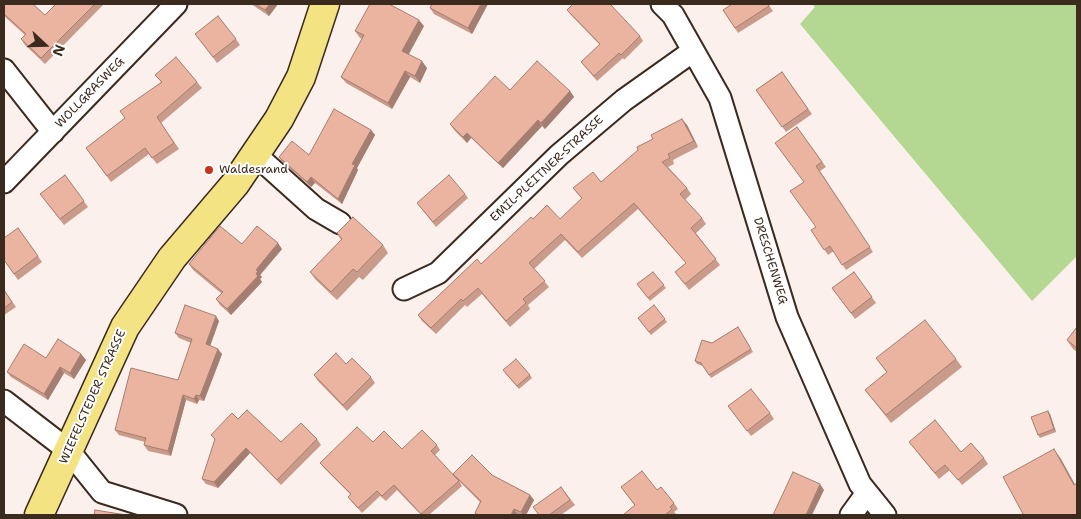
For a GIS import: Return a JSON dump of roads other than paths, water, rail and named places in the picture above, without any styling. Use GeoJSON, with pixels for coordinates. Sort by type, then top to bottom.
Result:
{"type":"FeatureCollection","features":[{"type":"Feature","properties":{"kind":"main road","name":"WIEFELSTEDER STRASSE"},"geometry":{"type":"LineString","coordinates":[[39,515],[125,327],[172,258],[256,155],[280,119],[301,77],[325,4]]}},
{"type":"Feature","properties":{"kind":"street","name":"WOLLGRASWEG"},"geometry":{"type":"LineString","coordinates":[[4,182],[176,4]]}},
{"type":"Feature","properties":{"kind":"street","name":"DRESCHENWEG"},"geometry":{"type":"LineString","coordinates":[[662,4],[673,15],[720,98],[787,317],[860,484],[885,515]]}},
{"type":"Feature","properties":{"kind":"street","name":"EMIL-PLEITNER-STRASSE"},"geometry":{"type":"LineString","coordinates":[[404,289],[438,273],[559,155],[624,100],[692,51]]}},
{"type":"Feature","properties":{"kind":"street"},"geometry":{"type":"LineString","coordinates":[[4,70],[53,132]]}},
{"type":"Feature","properties":{"kind":"street"},"geometry":{"type":"LineString","coordinates":[[256,155],[316,209],[340,224]]}},
{"type":"Feature","properties":{"kind":"street"},"geometry":{"type":"LineString","coordinates":[[4,401],[69,451],[102,492],[176,515]]}},
{"type":"Feature","properties":{"kind":"street"},"geometry":{"type":"LineString","coordinates":[[851,515],[867,493]]}},
{"type":"Feature","properties":{"kind":"place","name":"Waldesrand"},"geometry":{"type":"Point","coordinates":[209,170]}}]}
